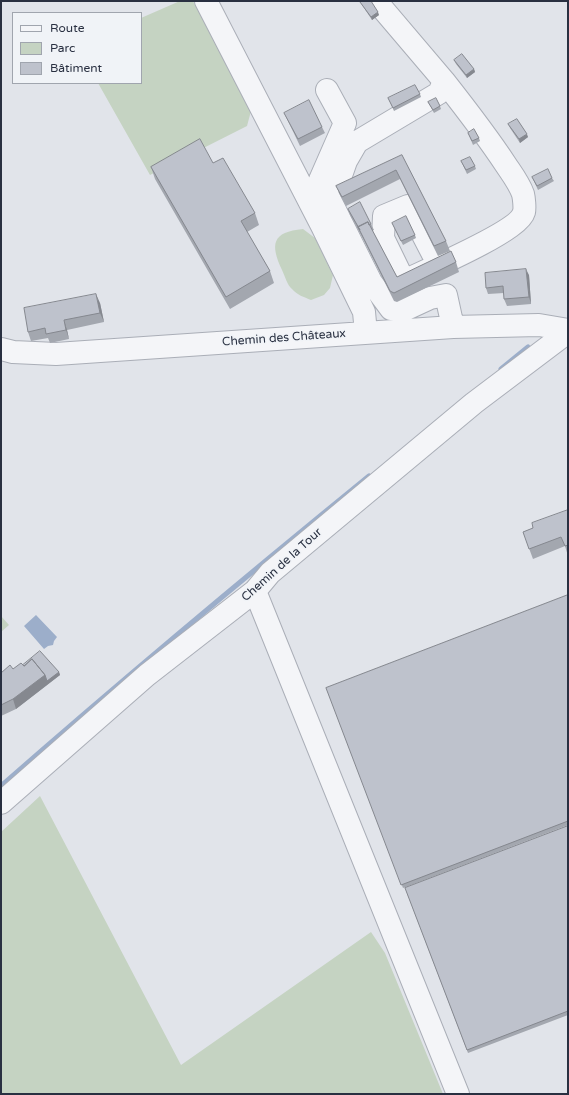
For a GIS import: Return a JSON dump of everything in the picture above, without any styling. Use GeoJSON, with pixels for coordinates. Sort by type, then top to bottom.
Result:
{"type":"FeatureCollection","features":[{"type":"Feature","properties":{"kind":"street"},"geometry":{"type":"LineString","coordinates":[[206,1],[322,226],[364,312],[366,333]]}},
{"type":"Feature","properties":{"kind":"street"},"geometry":{"type":"LineString","coordinates":[[376,1],[444,81],[489,138],[518,183],[523,194],[524,212],[516,223],[503,232],[438,264]]}},
{"type":"Feature","properties":{"kind":"street"},"geometry":{"type":"LineString","coordinates":[[320,180],[339,180],[346,161],[358,142],[439,93],[444,81]]}},
{"type":"Feature","properties":{"kind":"street"},"geometry":{"type":"LineString","coordinates":[[320,180],[345,123],[327,90]]}},
{"type":"Feature","properties":{"kind":"street"},"geometry":{"type":"LineString","coordinates":[[320,180],[370,282],[391,309],[404,310],[430,298],[446,295],[453,327]]}},
{"type":"Feature","properties":{"kind":"street"},"geometry":{"type":"LineString","coordinates":[[322,226],[334,208]]}},
{"type":"Feature","properties":{"kind":"street","name":"Chemin des Châteaux"},"geometry":{"type":"LineString","coordinates":[[1,349],[13,352],[56,354],[453,327],[539,325],[568,331]]}},
{"type":"Feature","properties":{"kind":"street","name":"Chemin de la Tour"},"geometry":{"type":"LineString","coordinates":[[1,803],[147,675],[255,591],[270,573],[474,403],[568,331]]}},
{"type":"Feature","properties":{"kind":"street"},"geometry":{"type":"LineString","coordinates":[[255,591],[458,1094]]}},
{"type":"Feature","properties":{"kind":"green space"},"geometry":{"type":"Polygon","coordinates":[[[180,1],[193,1],[251,111],[247,126],[150,175],[99,84],[142,84],[142,18],[180,1]]]}},
{"type":"Feature","properties":{"kind":"green space"},"geometry":{"type":"Polygon","coordinates":[[[303,229],[315,238],[333,275],[330,288],[324,295],[311,300],[298,294],[290,287],[278,261],[275,246],[276,241],[280,236],[285,233],[303,229]]]}},
{"type":"Feature","properties":{"kind":"green space"},"geometry":{"type":"Polygon","coordinates":[[[1,616],[9,625],[1,632],[1,616]]]}},
{"type":"Feature","properties":{"kind":"green space"},"geometry":{"type":"Polygon","coordinates":[[[40,796],[181,1065],[371,932],[385,953],[443,1094],[1,1094],[1,832],[40,796]]]}},
{"type":"Feature","properties":{"kind":"water"},"geometry":{"type":"Polygon","coordinates":[[[36,615],[57,637],[53,645],[44,649],[24,626],[36,615]]]}},
{"type":"Feature","properties":{"kind":"building"},"geometry":{"type":"Polygon","coordinates":[[[371,1],[378,12],[371,17],[360,2],[371,1]]]}},
{"type":"Feature","properties":{"kind":"building"},"geometry":{"type":"Polygon","coordinates":[[[462,54],[474,69],[466,75],[454,60],[462,54]]]}},
{"type":"Feature","properties":{"kind":"building"},"geometry":{"type":"Polygon","coordinates":[[[415,85],[420,94],[393,108],[388,98],[415,85]]]}},
{"type":"Feature","properties":{"kind":"building"},"geometry":{"type":"Polygon","coordinates":[[[436,98],[440,106],[433,110],[428,102],[436,98]]]}},
{"type":"Feature","properties":{"kind":"building"},"geometry":{"type":"Polygon","coordinates":[[[309,100],[322,127],[298,139],[284,113],[309,100]]]}},
{"type":"Feature","properties":{"kind":"building"},"geometry":{"type":"Polygon","coordinates":[[[517,119],[527,134],[519,139],[508,124],[517,119]]]}},
{"type":"Feature","properties":{"kind":"building"},"geometry":{"type":"Polygon","coordinates":[[[474,129],[479,138],[472,141],[468,133],[474,129]]]}},
{"type":"Feature","properties":{"kind":"building"},"geometry":{"type":"Polygon","coordinates":[[[200,139],[213,163],[223,158],[255,213],[241,221],[270,271],[226,297],[151,167],[200,139]]]}},
{"type":"Feature","properties":{"kind":"building"},"geometry":{"type":"Polygon","coordinates":[[[402,155],[446,241],[434,246],[396,170],[342,197],[336,186],[402,155]]]}},
{"type":"Feature","properties":{"kind":"building"},"geometry":{"type":"Polygon","coordinates":[[[470,157],[475,166],[466,170],[461,161],[470,157]]]}},
{"type":"Feature","properties":{"kind":"building"},"geometry":{"type":"Polygon","coordinates":[[[548,169],[552,178],[537,186],[532,177],[548,169]]]}},
{"type":"Feature","properties":{"kind":"building"},"geometry":{"type":"Polygon","coordinates":[[[360,202],[371,224],[369,225],[368,222],[358,227],[348,209],[360,202]]]}},
{"type":"Feature","properties":{"kind":"building"},"geometry":{"type":"Polygon","coordinates":[[[406,216],[415,235],[401,241],[392,223],[406,216]]]}},
{"type":"Feature","properties":{"kind":"building"},"geometry":{"type":"Polygon","coordinates":[[[368,222],[397,277],[451,251],[456,262],[394,293],[390,291],[358,227],[368,222]]]}},
{"type":"Feature","properties":{"kind":"building"},"geometry":{"type":"Polygon","coordinates":[[[526,269],[529,297],[504,299],[503,286],[486,288],[485,273],[526,269]]]}},
{"type":"Feature","properties":{"kind":"building"},"geometry":{"type":"Polygon","coordinates":[[[96,294],[100,313],[64,320],[66,330],[46,334],[45,328],[28,332],[24,308],[96,294]]]}},
{"type":"Feature","properties":{"kind":"building"},"geometry":{"type":"Polygon","coordinates":[[[568,510],[568,545],[565,546],[561,537],[529,549],[523,532],[533,528],[532,523],[568,510]]]}},
{"type":"Feature","properties":{"kind":"building"},"geometry":{"type":"Polygon","coordinates":[[[568,595],[568,821],[401,885],[326,688],[568,595]]]}},
{"type":"Feature","properties":{"kind":"building"},"geometry":{"type":"Polygon","coordinates":[[[40,651],[59,672],[47,681],[45,675],[32,659],[24,666],[23,665],[40,651]]]}},
{"type":"Feature","properties":{"kind":"building"},"geometry":{"type":"Polygon","coordinates":[[[32,659],[45,675],[13,699],[1,705],[1,673],[10,665],[13,669],[21,663],[24,666],[32,659]]]}},
{"type":"Feature","properties":{"kind":"building"},"geometry":{"type":"Polygon","coordinates":[[[568,826],[568,1011],[467,1050],[405,888],[568,826]]]}},
{"type":"Feature","properties":{"kind":"waterway"},"geometry":{"type":"LineString","coordinates":[[501,369],[528,347]]}},
{"type":"Feature","properties":{"kind":"waterway"},"geometry":{"type":"LineString","coordinates":[[1,786],[184,629],[369,476]]}}]}
